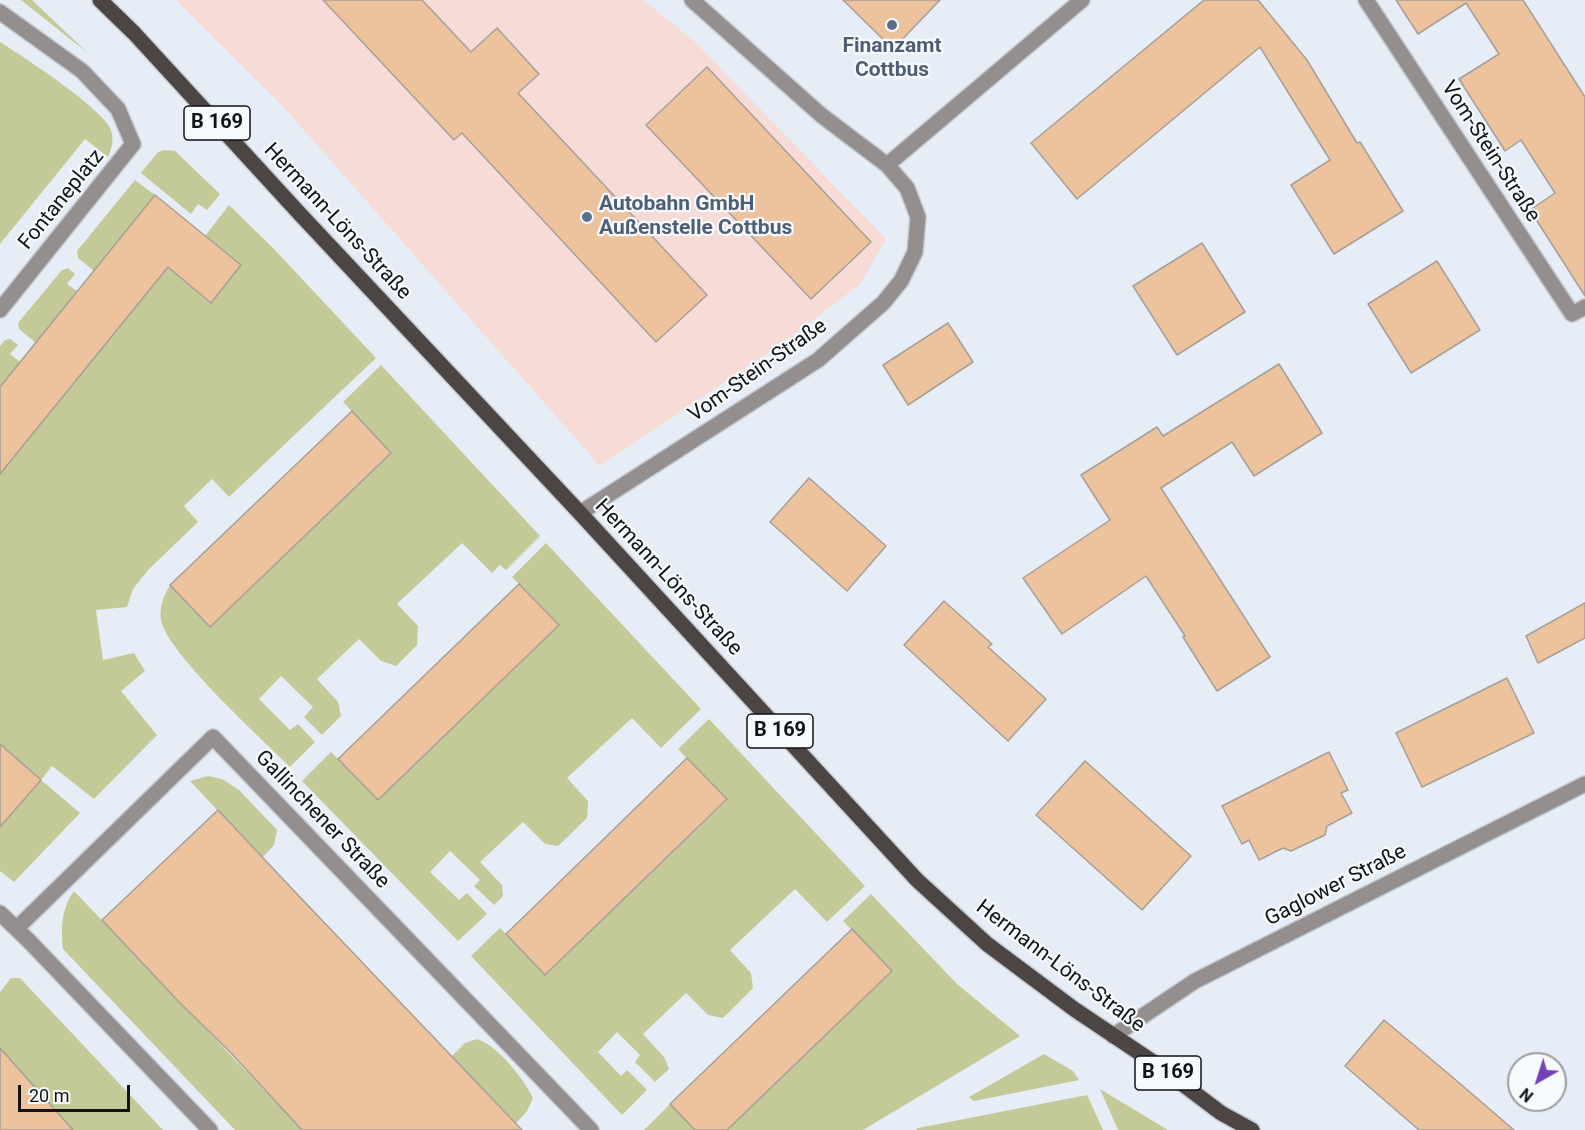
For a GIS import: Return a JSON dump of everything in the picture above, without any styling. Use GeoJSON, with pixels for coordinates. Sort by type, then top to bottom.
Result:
{"type":"FeatureCollection","features":[{"type":"Feature","properties":{"kind":"main road","name":"Hermann-Löns-Straße"},"geometry":{"type":"LineString","coordinates":[[100,0],[134,33],[580,513],[917,880],[987,944],[1221,1113],[1252,1130]]}},
{"type":"Feature","properties":{"kind":"street","name":"Vom-Stein-Straße"},"geometry":{"type":"LineString","coordinates":[[580,513],[818,360],[883,303],[901,281],[915,252],[918,217],[907,188],[887,165],[821,115],[692,0]]}},
{"type":"Feature","properties":{"kind":"street"},"geometry":{"type":"LineString","coordinates":[[887,165],[1082,0]]}},
{"type":"Feature","properties":{"kind":"street","name":"Vom-Stein-Straße"},"geometry":{"type":"LineString","coordinates":[[1366,0],[1572,314],[1585,307]]}},
{"type":"Feature","properties":{"kind":"street","name":"Fontaneplatz"},"geometry":{"type":"LineString","coordinates":[[0,12],[82,71],[118,108],[133,144],[0,310]]}},
{"type":"Feature","properties":{"kind":"street","name":"Gallinchener Straße"},"geometry":{"type":"LineString","coordinates":[[17,928],[213,737],[591,1130]]}},
{"type":"Feature","properties":{"kind":"street","name":"Gaglower Straße"},"geometry":{"type":"LineString","coordinates":[[1113,1036],[1195,981],[1585,784]]}},
{"type":"Feature","properties":{"kind":"street"},"geometry":{"type":"LineString","coordinates":[[0,913],[210,1130]]}},
{"type":"Feature","properties":{"kind":"shaded area"},"geometry":{"type":"Polygon","coordinates":[[[176,0],[643,0],[694,41],[886,239],[860,284],[791,337],[600,466],[280,103],[176,0]]]}},
{"type":"Feature","properties":{"kind":"green space"},"geometry":{"type":"Polygon","coordinates":[[[21,0],[32,0],[89,54],[21,0]]]}},
{"type":"Feature","properties":{"kind":"green space"},"geometry":{"type":"Polygon","coordinates":[[[0,42],[61,83],[94,110],[111,130],[112,141],[108,157],[85,139],[0,244],[0,42]]]}},
{"type":"Feature","properties":{"kind":"green space"},"geometry":{"type":"Polygon","coordinates":[[[175,151],[220,194],[207,210],[198,204],[191,214],[141,173],[158,152],[175,151]]]}},
{"type":"Feature","properties":{"kind":"green space"},"geometry":{"type":"Polygon","coordinates":[[[135,180],[155,195],[94,271],[78,258],[77,251],[135,180]]]}},
{"type":"Feature","properties":{"kind":"green space"},"geometry":{"type":"Polygon","coordinates":[[[229,205],[273,248],[376,358],[229,497],[212,479],[184,506],[198,522],[148,570],[133,589],[127,607],[96,610],[103,660],[134,653],[145,671],[121,691],[157,735],[94,799],[52,766],[41,780],[80,813],[14,882],[0,871],[0,474],[168,267],[211,302],[241,265],[205,236],[229,205]]]}},
{"type":"Feature","properties":{"kind":"green space"},"geometry":{"type":"Polygon","coordinates":[[[68,268],[75,274],[67,284],[77,291],[36,343],[19,329],[18,323],[62,270],[68,268]]]}},
{"type":"Feature","properties":{"kind":"green space"},"geometry":{"type":"Polygon","coordinates":[[[10,339],[18,345],[10,354],[20,362],[0,387],[0,346],[5,340],[10,339]]]}},
{"type":"Feature","properties":{"kind":"green space"},"geometry":{"type":"Polygon","coordinates":[[[381,365],[540,536],[506,570],[500,565],[492,573],[462,543],[397,604],[418,626],[417,645],[396,666],[381,661],[359,639],[317,679],[338,702],[341,716],[322,735],[304,717],[313,707],[281,676],[259,699],[290,730],[298,724],[315,742],[290,767],[217,695],[180,653],[167,635],[161,620],[161,606],[170,585],[210,627],[391,453],[343,402],[381,365]]]}},
{"type":"Feature","properties":{"kind":"green space"},"geometry":{"type":"Polygon","coordinates":[[[546,543],[701,709],[661,748],[632,718],[567,778],[588,801],[587,818],[558,846],[545,844],[523,822],[480,862],[502,885],[503,896],[494,905],[474,886],[480,880],[450,851],[430,872],[459,900],[467,893],[487,914],[458,941],[302,781],[331,752],[338,759],[558,625],[512,577],[546,543]]]}},
{"type":"Feature","properties":{"kind":"green space"},"geometry":{"type":"Polygon","coordinates":[[[709,719],[865,886],[827,922],[795,889],[730,950],[751,973],[753,988],[723,1018],[708,1015],[686,993],[643,1034],[664,1057],[669,1069],[655,1082],[635,1062],[640,1055],[617,1032],[598,1052],[621,1076],[627,1070],[647,1090],[622,1115],[471,956],[500,928],[545,974],[727,800],[678,749],[709,719]]]}},
{"type":"Feature","properties":{"kind":"green space"},"geometry":{"type":"Polygon","coordinates":[[[208,776],[222,779],[239,790],[277,830],[274,845],[262,858],[190,781],[208,776]]]}},
{"type":"Feature","properties":{"kind":"green space"},"geometry":{"type":"Polygon","coordinates":[[[74,891],[302,1130],[235,1130],[63,949],[63,919],[74,891]]]}},
{"type":"Feature","properties":{"kind":"green space"},"geometry":{"type":"Polygon","coordinates":[[[871,894],[957,984],[1020,1036],[863,1130],[727,1130],[892,971],[843,921],[871,894]]]}},
{"type":"Feature","properties":{"kind":"green space"},"geometry":{"type":"Polygon","coordinates":[[[11,978],[20,978],[163,1130],[73,1130],[10,1059],[0,1068],[0,992],[11,978]]]}},
{"type":"Feature","properties":{"kind":"green space"},"geometry":{"type":"Polygon","coordinates":[[[477,1039],[485,1042],[501,1055],[533,1098],[527,1111],[516,1123],[452,1056],[465,1043],[477,1039]]]}},
{"type":"Feature","properties":{"kind":"green space"},"geometry":{"type":"Polygon","coordinates":[[[1044,1054],[1073,1071],[1079,1080],[974,1101],[969,1097],[1044,1054]]]}},
{"type":"Feature","properties":{"kind":"green space"},"geometry":{"type":"Polygon","coordinates":[[[1100,1089],[1168,1130],[1118,1130],[1100,1089]]]}},
{"type":"Feature","properties":{"kind":"green space"},"geometry":{"type":"Polygon","coordinates":[[[1087,1095],[1103,1130],[916,1130],[918,1128],[1087,1095]]]}},
{"type":"Feature","properties":{"kind":"green space"},"geometry":{"type":"Polygon","coordinates":[[[670,1104],[695,1130],[644,1130],[670,1104]]]}},
{"type":"Feature","properties":{"kind":"building","name":"Autobahn GmbH Außenstelle Cottbus"},"geometry":{"type":"Polygon","coordinates":[[[323,0],[422,0],[471,52],[497,28],[539,74],[518,93],[707,295],[656,342],[462,133],[454,140],[323,0]]]}},
{"type":"Feature","properties":{"kind":"building","name":"Finanzamt Cottbus"},"geometry":{"type":"Polygon","coordinates":[[[843,0],[940,0],[893,49],[843,0]]]}},
{"type":"Feature","properties":{"kind":"building"},"geometry":{"type":"Polygon","coordinates":[[[1204,0],[1258,0],[1307,60],[1357,143],[1360,142],[1403,211],[1334,254],[1291,185],[1330,160],[1260,47],[1077,199],[1031,143],[1204,0]]]}},
{"type":"Feature","properties":{"kind":"building"},"geometry":{"type":"Polygon","coordinates":[[[1396,0],[1523,0],[1585,97],[1585,296],[1530,210],[1555,193],[1521,140],[1505,151],[1459,79],[1499,54],[1466,3],[1418,34],[1396,0]]]}},
{"type":"Feature","properties":{"kind":"building"},"geometry":{"type":"Polygon","coordinates":[[[707,67],[871,242],[811,299],[646,125],[707,67]]]}},
{"type":"Feature","properties":{"kind":"building"},"geometry":{"type":"Polygon","coordinates":[[[155,195],[241,265],[211,303],[168,267],[0,474],[0,387],[155,195]]]}},
{"type":"Feature","properties":{"kind":"building"},"geometry":{"type":"Polygon","coordinates":[[[1202,243],[1245,312],[1177,355],[1133,286],[1202,243]]]}},
{"type":"Feature","properties":{"kind":"building"},"geometry":{"type":"Polygon","coordinates":[[[1437,261],[1480,330],[1411,373],[1368,304],[1437,261]]]}},
{"type":"Feature","properties":{"kind":"building"},"geometry":{"type":"Polygon","coordinates":[[[948,323],[973,362],[908,405],[883,365],[948,323]]]}},
{"type":"Feature","properties":{"kind":"building"},"geometry":{"type":"Polygon","coordinates":[[[1279,364],[1322,433],[1254,476],[1232,442],[1161,488],[1270,657],[1217,691],[1146,576],[1062,634],[1023,578],[1110,520],[1081,475],[1157,427],[1163,436],[1279,364]]]}},
{"type":"Feature","properties":{"kind":"building"},"geometry":{"type":"Polygon","coordinates":[[[352,411],[391,453],[210,627],[170,585],[352,411]]]}},
{"type":"Feature","properties":{"kind":"building"},"geometry":{"type":"Polygon","coordinates":[[[809,478],[886,546],[847,591],[770,522],[809,478]]]}},
{"type":"Feature","properties":{"kind":"building"},"geometry":{"type":"Polygon","coordinates":[[[519,584],[559,625],[378,800],[338,759],[519,584]]]}},
{"type":"Feature","properties":{"kind":"building"},"geometry":{"type":"Polygon","coordinates":[[[944,601],[992,644],[988,647],[1046,699],[1008,741],[904,645],[944,601]]]}},
{"type":"Feature","properties":{"kind":"building"},"geometry":{"type":"Polygon","coordinates":[[[1585,603],[1585,638],[1538,663],[1526,636],[1585,603]]]}},
{"type":"Feature","properties":{"kind":"building"},"geometry":{"type":"Polygon","coordinates":[[[1507,678],[1534,733],[1422,787],[1396,733],[1507,678]]]}},
{"type":"Feature","properties":{"kind":"building"},"geometry":{"type":"Polygon","coordinates":[[[0,744],[41,780],[0,827],[0,744]]]}},
{"type":"Feature","properties":{"kind":"building"},"geometry":{"type":"Polygon","coordinates":[[[1329,752],[1348,790],[1341,793],[1352,813],[1327,826],[1325,835],[1291,851],[1283,848],[1259,860],[1249,840],[1242,844],[1222,806],[1329,752]]]}},
{"type":"Feature","properties":{"kind":"building"},"geometry":{"type":"Polygon","coordinates":[[[687,758],[727,799],[545,975],[506,934],[687,758]]]}},
{"type":"Feature","properties":{"kind":"building"},"geometry":{"type":"Polygon","coordinates":[[[1085,761],[1191,856],[1142,910],[1036,815],[1085,761]]]}},
{"type":"Feature","properties":{"kind":"building"},"geometry":{"type":"Polygon","coordinates":[[[218,810],[522,1130],[302,1130],[229,1051],[179,1002],[102,920],[218,810]]]}},
{"type":"Feature","properties":{"kind":"building"},"geometry":{"type":"Polygon","coordinates":[[[852,929],[892,971],[727,1130],[695,1130],[670,1104],[852,929]]]}},
{"type":"Feature","properties":{"kind":"building"},"geometry":{"type":"Polygon","coordinates":[[[1384,1020],[1514,1130],[1419,1130],[1345,1066],[1384,1020]]]}},
{"type":"Feature","properties":{"kind":"building"},"geometry":{"type":"Polygon","coordinates":[[[0,1048],[73,1130],[0,1130],[0,1048]]]}},
{"type":"Feature","properties":{"kind":"place","name":"Finanzamt Cottbus"},"geometry":{"type":"Point","coordinates":[892,25]}},
{"type":"Feature","properties":{"kind":"place","name":"Autobahn GmbH Außenstelle Cottbus"},"geometry":{"type":"Point","coordinates":[587,217]}}]}
